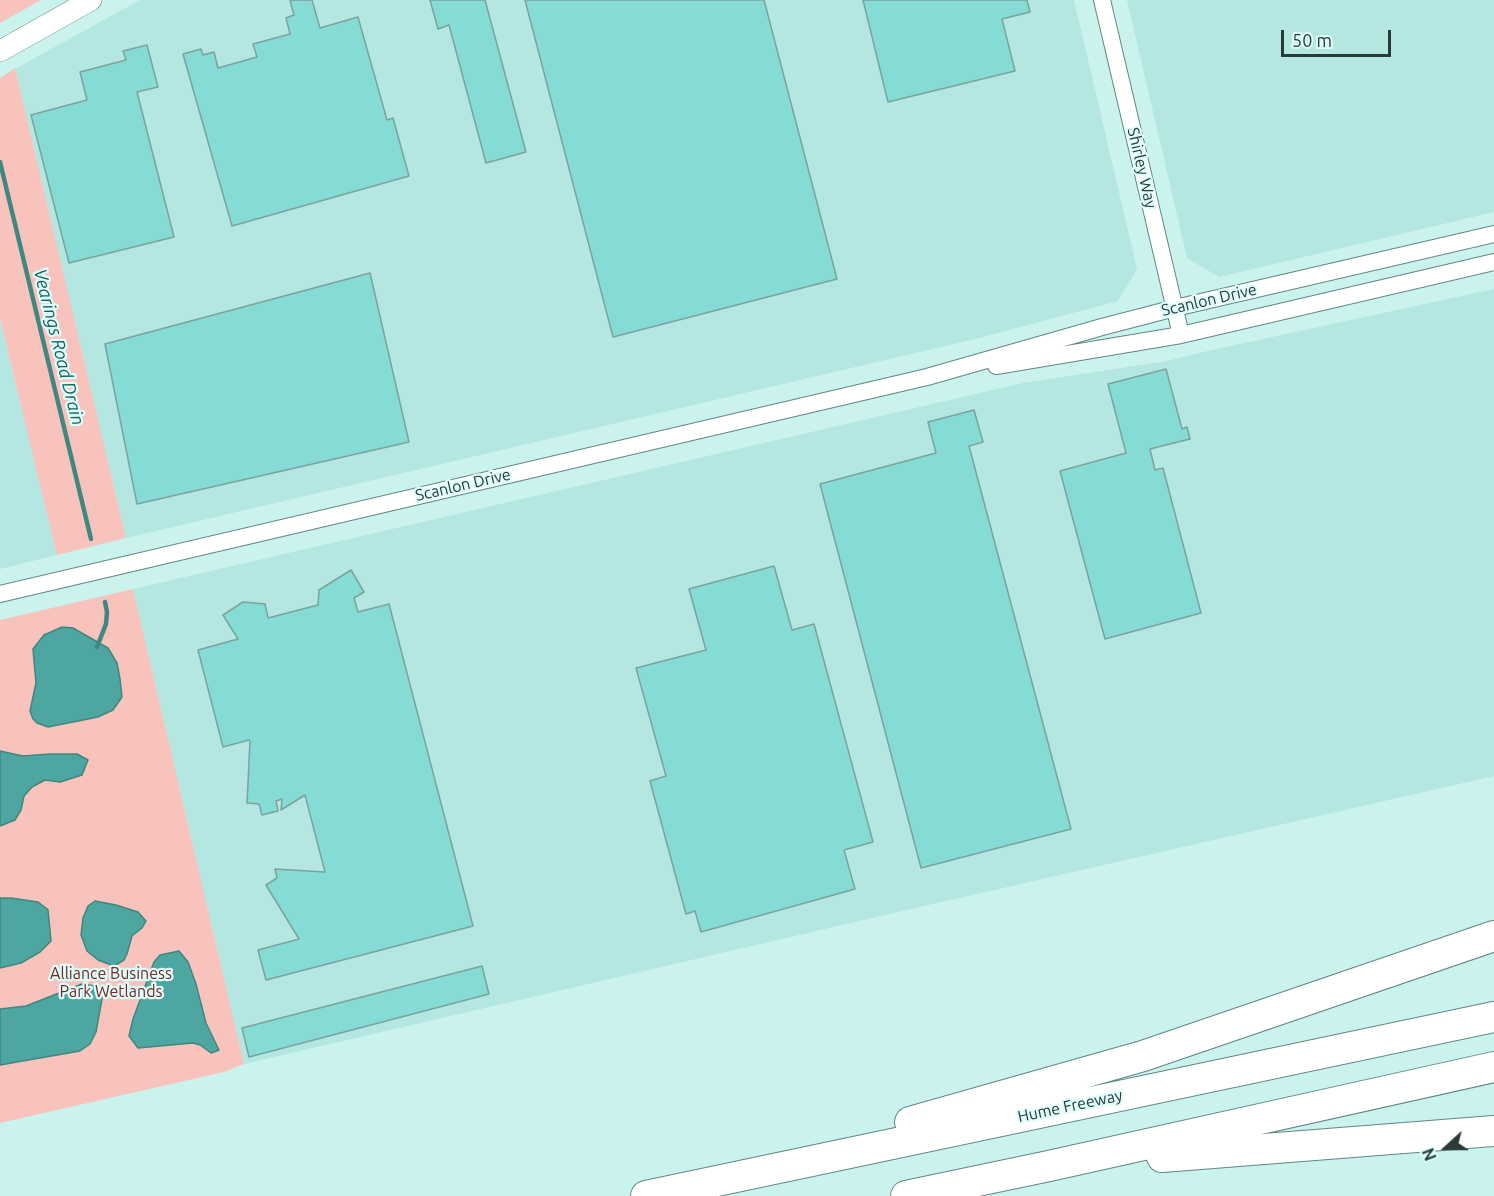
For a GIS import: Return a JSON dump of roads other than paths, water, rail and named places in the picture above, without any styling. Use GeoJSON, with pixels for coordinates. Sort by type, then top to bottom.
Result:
{"type":"FeatureCollection","features":[{"type":"Feature","properties":{"kind":"highway"},"geometry":{"type":"LineString","coordinates":[[688,1187],[1143,1056],[1494,936]]}},
{"type":"Feature","properties":{"kind":"highway","name":"Hume Freeway"},"geometry":{"type":"LineString","coordinates":[[646,1196],[1494,1017]]}},
{"type":"Feature","properties":{"kind":"highway"},"geometry":{"type":"LineString","coordinates":[[906,1196],[1494,1067]]}},
{"type":"Feature","properties":{"kind":"highway"},"geometry":{"type":"LineString","coordinates":[[1049,1166],[1494,1131]]}},
{"type":"Feature","properties":{"kind":"street"},"geometry":{"type":"LineString","coordinates":[[0,51],[91,0]]}},
{"type":"Feature","properties":{"kind":"street","name":"Shirley Way"},"geometry":{"type":"LineString","coordinates":[[1102,0],[1181,335]]}},
{"type":"Feature","properties":{"kind":"street","name":"Scanlon Drive"},"geometry":{"type":"LineString","coordinates":[[0,594],[927,377],[1175,308],[1494,234]]}},
{"type":"Feature","properties":{"kind":"street","name":"Scanlon Drive"},"geometry":{"type":"LineString","coordinates":[[927,377],[1181,335],[1494,262]]}},
{"type":"Feature","properties":{"kind":"water"},"geometry":{"type":"Polygon","coordinates":[[[62,627],[73,628],[108,648],[117,663],[122,697],[113,710],[98,717],[48,727],[37,723],[30,711],[36,683],[33,649],[44,635],[62,627]]]}},
{"type":"Feature","properties":{"kind":"water"},"geometry":{"type":"Polygon","coordinates":[[[0,751],[23,756],[77,754],[88,760],[82,775],[60,782],[45,780],[32,787],[24,796],[21,810],[15,820],[0,826],[0,751]]]}},
{"type":"Feature","properties":{"kind":"water"},"geometry":{"type":"Polygon","coordinates":[[[0,898],[38,902],[46,908],[51,941],[40,952],[21,963],[0,968],[0,898]]]}},
{"type":"Feature","properties":{"kind":"water"},"geometry":{"type":"Polygon","coordinates":[[[95,901],[138,912],[146,921],[142,928],[132,936],[124,960],[114,966],[98,960],[87,951],[81,935],[83,918],[88,906],[95,901]]]}},
{"type":"Feature","properties":{"kind":"water"},"geometry":{"type":"Polygon","coordinates":[[[179,951],[188,962],[206,1023],[219,1050],[211,1053],[193,1043],[138,1048],[129,1036],[154,962],[160,955],[179,951]]]}},
{"type":"Feature","properties":{"kind":"water"},"geometry":{"type":"Polygon","coordinates":[[[82,984],[95,986],[102,991],[96,1032],[90,1044],[80,1051],[0,1065],[0,1009],[26,1006],[82,984]]]}},
{"type":"Feature","properties":{"kind":"waterway","name":"Vearings Road Drain"},"geometry":{"type":"LineString","coordinates":[[0,162],[91,539]]}},
{"type":"Feature","properties":{"kind":"waterway","name":"Vearings Road Drain"},"geometry":{"type":"LineString","coordinates":[[97,647],[106,624],[105,602]]}},
{"type":"Feature","properties":{"kind":"park label","name":"Alliance Business Park Wetlands"},"geometry":{"type":"Point","coordinates":[111,983]}}]}
